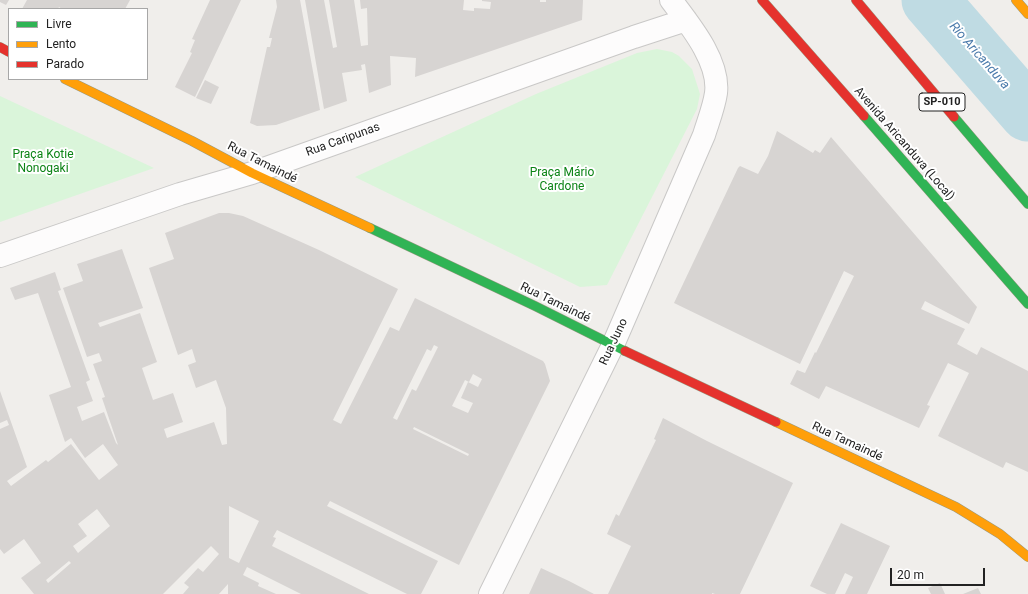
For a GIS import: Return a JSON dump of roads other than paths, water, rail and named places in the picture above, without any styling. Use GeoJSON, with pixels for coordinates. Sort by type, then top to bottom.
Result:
{"type":"FeatureCollection","features":[{"type":"Feature","properties":{"kind":"main road","name":"Avenida Aricanduva (Local)"},"geometry":{"type":"LineString","coordinates":[[762,0],[1028,304]]}},
{"type":"Feature","properties":{"kind":"main road","name":"SP-010"},"geometry":{"type":"LineString","coordinates":[[856,0],[1028,204]]}},
{"type":"Feature","properties":{"kind":"main road"},"geometry":{"type":"LineString","coordinates":[[1016,0],[1028,14]]}},
{"type":"Feature","properties":{"kind":"main road","name":"Rua Tamaindé"},"geometry":{"type":"LineString","coordinates":[[67,80],[192,141],[252,173],[528,302],[613,345],[956,507],[1000,534],[1028,557]]}},
{"type":"Feature","properties":{"kind":"street"},"geometry":{"type":"LineString","coordinates":[[670,0],[686,20]]}},
{"type":"Feature","properties":{"kind":"street","name":"Rua Juno"},"geometry":{"type":"LineString","coordinates":[[490,594],[613,345],[704,135],[716,93],[716,81],[708,54],[686,20]]}},
{"type":"Feature","properties":{"kind":"street","name":"Rua Caripunas"},"geometry":{"type":"LineString","coordinates":[[0,256],[180,194],[252,173],[634,37],[686,20]]}},
{"type":"Feature","properties":{"kind":"waterway","name":"Rio Aricanduva"},"geometry":{"type":"LineString","coordinates":[[930,0],[1028,113]]}},
{"type":"Feature","properties":{"kind":"park label","name":"Praça Kotie Nonogaki"},"geometry":{"type":"Point","coordinates":[43,162]}},
{"type":"Feature","properties":{"kind":"park label","name":"Praça Mário Cardone"},"geometry":{"type":"Point","coordinates":[562,180]}}]}
